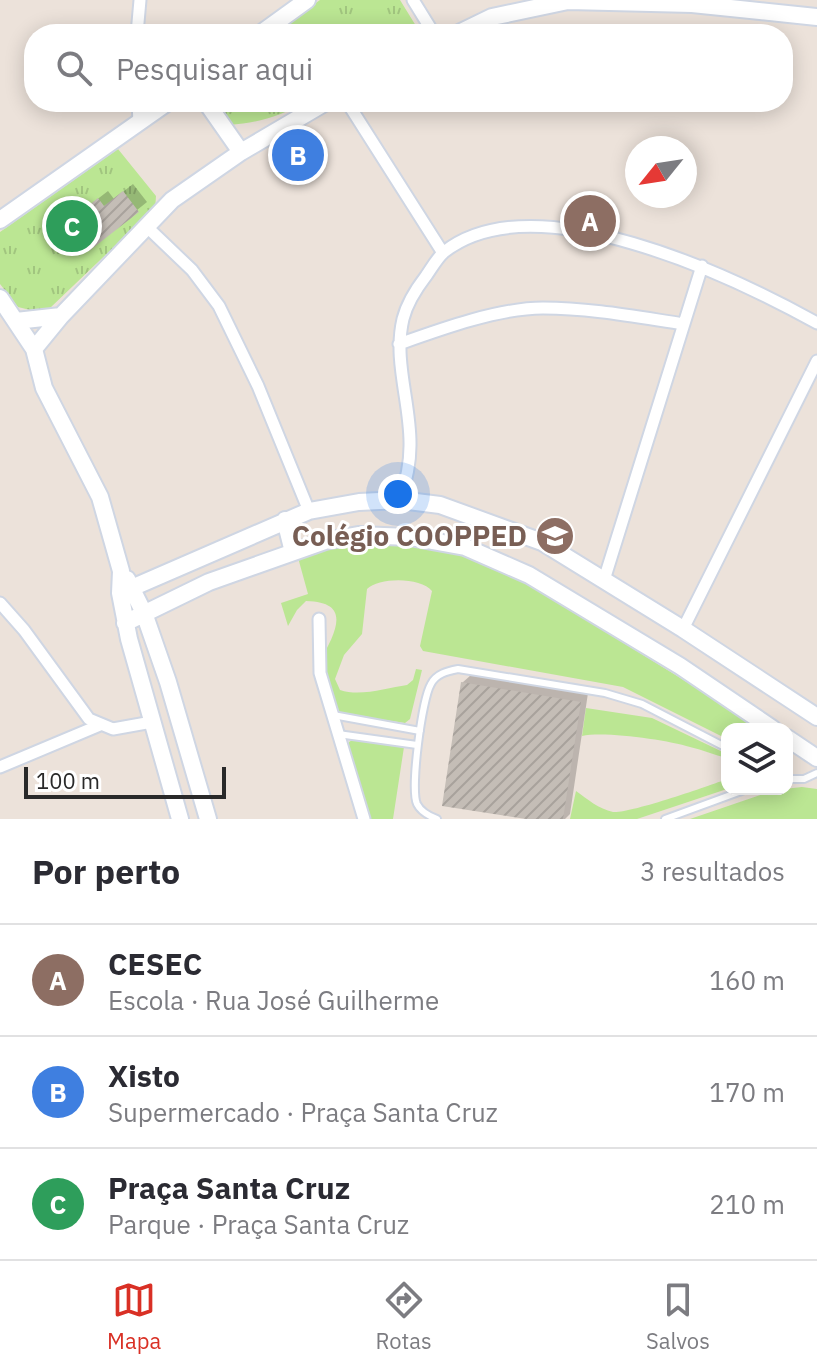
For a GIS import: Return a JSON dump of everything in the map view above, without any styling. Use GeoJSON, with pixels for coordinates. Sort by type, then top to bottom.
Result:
{"type":"FeatureCollection","features":[{"type":"Feature","properties":{"kind":"main road"},"geometry":{"type":"LineString","coordinates":[[274,24],[307,0]]}},
{"type":"Feature","properties":{"kind":"main road"},"geometry":{"type":"LineString","coordinates":[[478,24],[492,17],[568,1],[730,4],[817,17]]}},
{"type":"Feature","properties":{"kind":"main road"},"geometry":{"type":"LineString","coordinates":[[0,220],[154,112]]}},
{"type":"Feature","properties":{"kind":"main road"},"geometry":{"type":"LineString","coordinates":[[213,112],[241,152]]}},
{"type":"Feature","properties":{"kind":"main road"},"geometry":{"type":"LineString","coordinates":[[34,349],[61,316],[186,188],[309,112]]}},
{"type":"Feature","properties":{"kind":"main road"},"geometry":{"type":"LineString","coordinates":[[0,298],[34,349],[44,388],[100,497],[127,590],[144,613],[168,682],[208,819]]}},
{"type":"Feature","properties":{"kind":"main road"},"geometry":{"type":"LineString","coordinates":[[16,321],[61,316]]}},
{"type":"Feature","properties":{"kind":"main road"},"geometry":{"type":"LineString","coordinates":[[127,590],[309,511],[359,502],[400,500],[440,505],[542,542],[817,717]]}},
{"type":"Feature","properties":{"kind":"main road"},"geometry":{"type":"LineString","coordinates":[[285,520],[293,552]]}},
{"type":"Feature","properties":{"kind":"main road"},"geometry":{"type":"LineString","coordinates":[[125,623],[209,582],[325,541],[358,535],[410,537],[465,547],[529,575],[680,666],[764,723]]}},
{"type":"Feature","properties":{"kind":"main road"},"geometry":{"type":"LineString","coordinates":[[127,590],[125,623],[180,819]]}},
{"type":"Feature","properties":{"kind":"main road"},"geometry":{"type":"LineString","coordinates":[[793,742],[817,758]]}},
{"type":"Feature","properties":{"kind":"street"},"geometry":{"type":"LineString","coordinates":[[138,24],[140,0]]}},
{"type":"Feature","properties":{"kind":"street"},"geometry":{"type":"LineString","coordinates":[[413,0],[428,24]]}},
{"type":"Feature","properties":{"kind":"street"},"geometry":{"type":"LineString","coordinates":[[138,112],[139,123]]}},
{"type":"Feature","properties":{"kind":"street"},"geometry":{"type":"LineString","coordinates":[[353,112],[443,253]]}},
{"type":"Feature","properties":{"kind":"street"},"geometry":{"type":"LineString","coordinates":[[146,226],[192,270],[219,306],[258,386],[309,511]]}},
{"type":"Feature","properties":{"kind":"street"},"geometry":{"type":"LineString","coordinates":[[400,500],[408,473],[410,444],[399,344],[403,318],[414,292],[443,253],[482,233],[523,226],[582,232],[636,244],[702,266],[817,323]]}},
{"type":"Feature","properties":{"kind":"street"},"geometry":{"type":"LineString","coordinates":[[604,580],[702,266]]}},
{"type":"Feature","properties":{"kind":"street"},"geometry":{"type":"LineString","coordinates":[[399,344],[443,328],[540,308],[597,311],[684,324]]}},
{"type":"Feature","properties":{"kind":"street"},"geometry":{"type":"LineString","coordinates":[[683,629],[817,361]]}},
{"type":"Feature","properties":{"kind":"street"},"geometry":{"type":"LineString","coordinates":[[0,603],[24,630],[89,719],[113,729],[152,722]]}},
{"type":"Feature","properties":{"kind":"street"},"geometry":{"type":"LineString","coordinates":[[319,619],[320,673],[364,819]]}},
{"type":"Feature","properties":{"kind":"street"},"geometry":{"type":"LineString","coordinates":[[0,767],[100,725]]}},
{"type":"Feature","properties":{"kind":"lane"},"geometry":{"type":"LineString","coordinates":[[437,819],[423,812],[416,802],[417,745],[430,685],[439,675],[458,669],[605,693],[642,704],[721,745]]}},
{"type":"Feature","properties":{"kind":"lane"},"geometry":{"type":"LineString","coordinates":[[332,715],[420,731]]}},
{"type":"Feature","properties":{"kind":"lane"},"geometry":{"type":"LineString","coordinates":[[338,734],[417,745]]}},
{"type":"Feature","properties":{"kind":"lane"},"geometry":{"type":"LineString","coordinates":[[793,779],[804,779],[817,773]]}},
{"type":"Feature","properties":{"kind":"lane"},"geometry":{"type":"LineString","coordinates":[[665,819],[731,795]]}},
{"type":"Feature","properties":{"kind":"green space"},"geometry":{"type":"Polygon","coordinates":[[[320,0],[400,0],[415,24],[286,24],[320,0]]]}},
{"type":"Feature","properties":{"kind":"green space"},"geometry":{"type":"Polygon","coordinates":[[[222,112],[284,112],[250,123],[229,125],[222,112]]]}},
{"type":"Feature","properties":{"kind":"green space"},"geometry":{"type":"Polygon","coordinates":[[[118,149],[156,196],[155,211],[50,308],[38,312],[18,307],[0,284],[0,232],[118,149]]]}},
{"type":"Feature","properties":{"kind":"green space"},"geometry":{"type":"Polygon","coordinates":[[[372,543],[421,545],[483,561],[525,582],[753,723],[721,723],[721,736],[623,687],[423,651],[420,646],[432,591],[419,583],[400,580],[381,582],[367,589],[362,634],[344,655],[335,679],[340,690],[365,692],[407,685],[413,680],[416,669],[422,670],[410,719],[405,723],[338,713],[321,660],[335,630],[335,613],[321,603],[306,601],[288,626],[281,603],[308,594],[297,554],[330,546],[372,543]]]}},
{"type":"Feature","properties":{"kind":"green space"},"geometry":{"type":"Polygon","coordinates":[[[586,708],[652,718],[721,751],[721,756],[652,739],[620,735],[582,736],[586,708]]]}},
{"type":"Feature","properties":{"kind":"green space"},"geometry":{"type":"Polygon","coordinates":[[[354,739],[404,747],[393,819],[368,819],[346,749],[354,739]]]}},
{"type":"Feature","properties":{"kind":"green space"},"geometry":{"type":"Polygon","coordinates":[[[721,781],[721,791],[637,819],[570,819],[576,791],[613,812],[669,799],[721,781]]]}},
{"type":"Feature","properties":{"kind":"green space"},"geometry":{"type":"Polygon","coordinates":[[[793,788],[817,789],[817,819],[690,819],[760,795],[793,795],[793,788]]]}},
{"type":"Feature","properties":{"kind":"building"},"geometry":{"type":"Polygon","coordinates":[[[123,191],[139,212],[89,251],[67,223],[98,198],[104,206],[123,191]]]}},
{"type":"Feature","properties":{"kind":"building"},"geometry":{"type":"Polygon","coordinates":[[[461,682],[581,702],[563,819],[526,819],[442,806],[461,682]]]}},
{"type":"Feature","properties":{"kind":"place","name":"Xisto"},"geometry":{"type":"Point","coordinates":[298,155]}},
{"type":"Feature","properties":{"kind":"place","name":"CESEC"},"geometry":{"type":"Point","coordinates":[590,221]}},
{"type":"Feature","properties":{"kind":"place","name":"Praça Santa Cruz"},"geometry":{"type":"Point","coordinates":[72,226]}},
{"type":"Feature","properties":{"kind":"place","name":"Colégio COOPPED"},"geometry":{"type":"Point","coordinates":[555,536]}}]}
